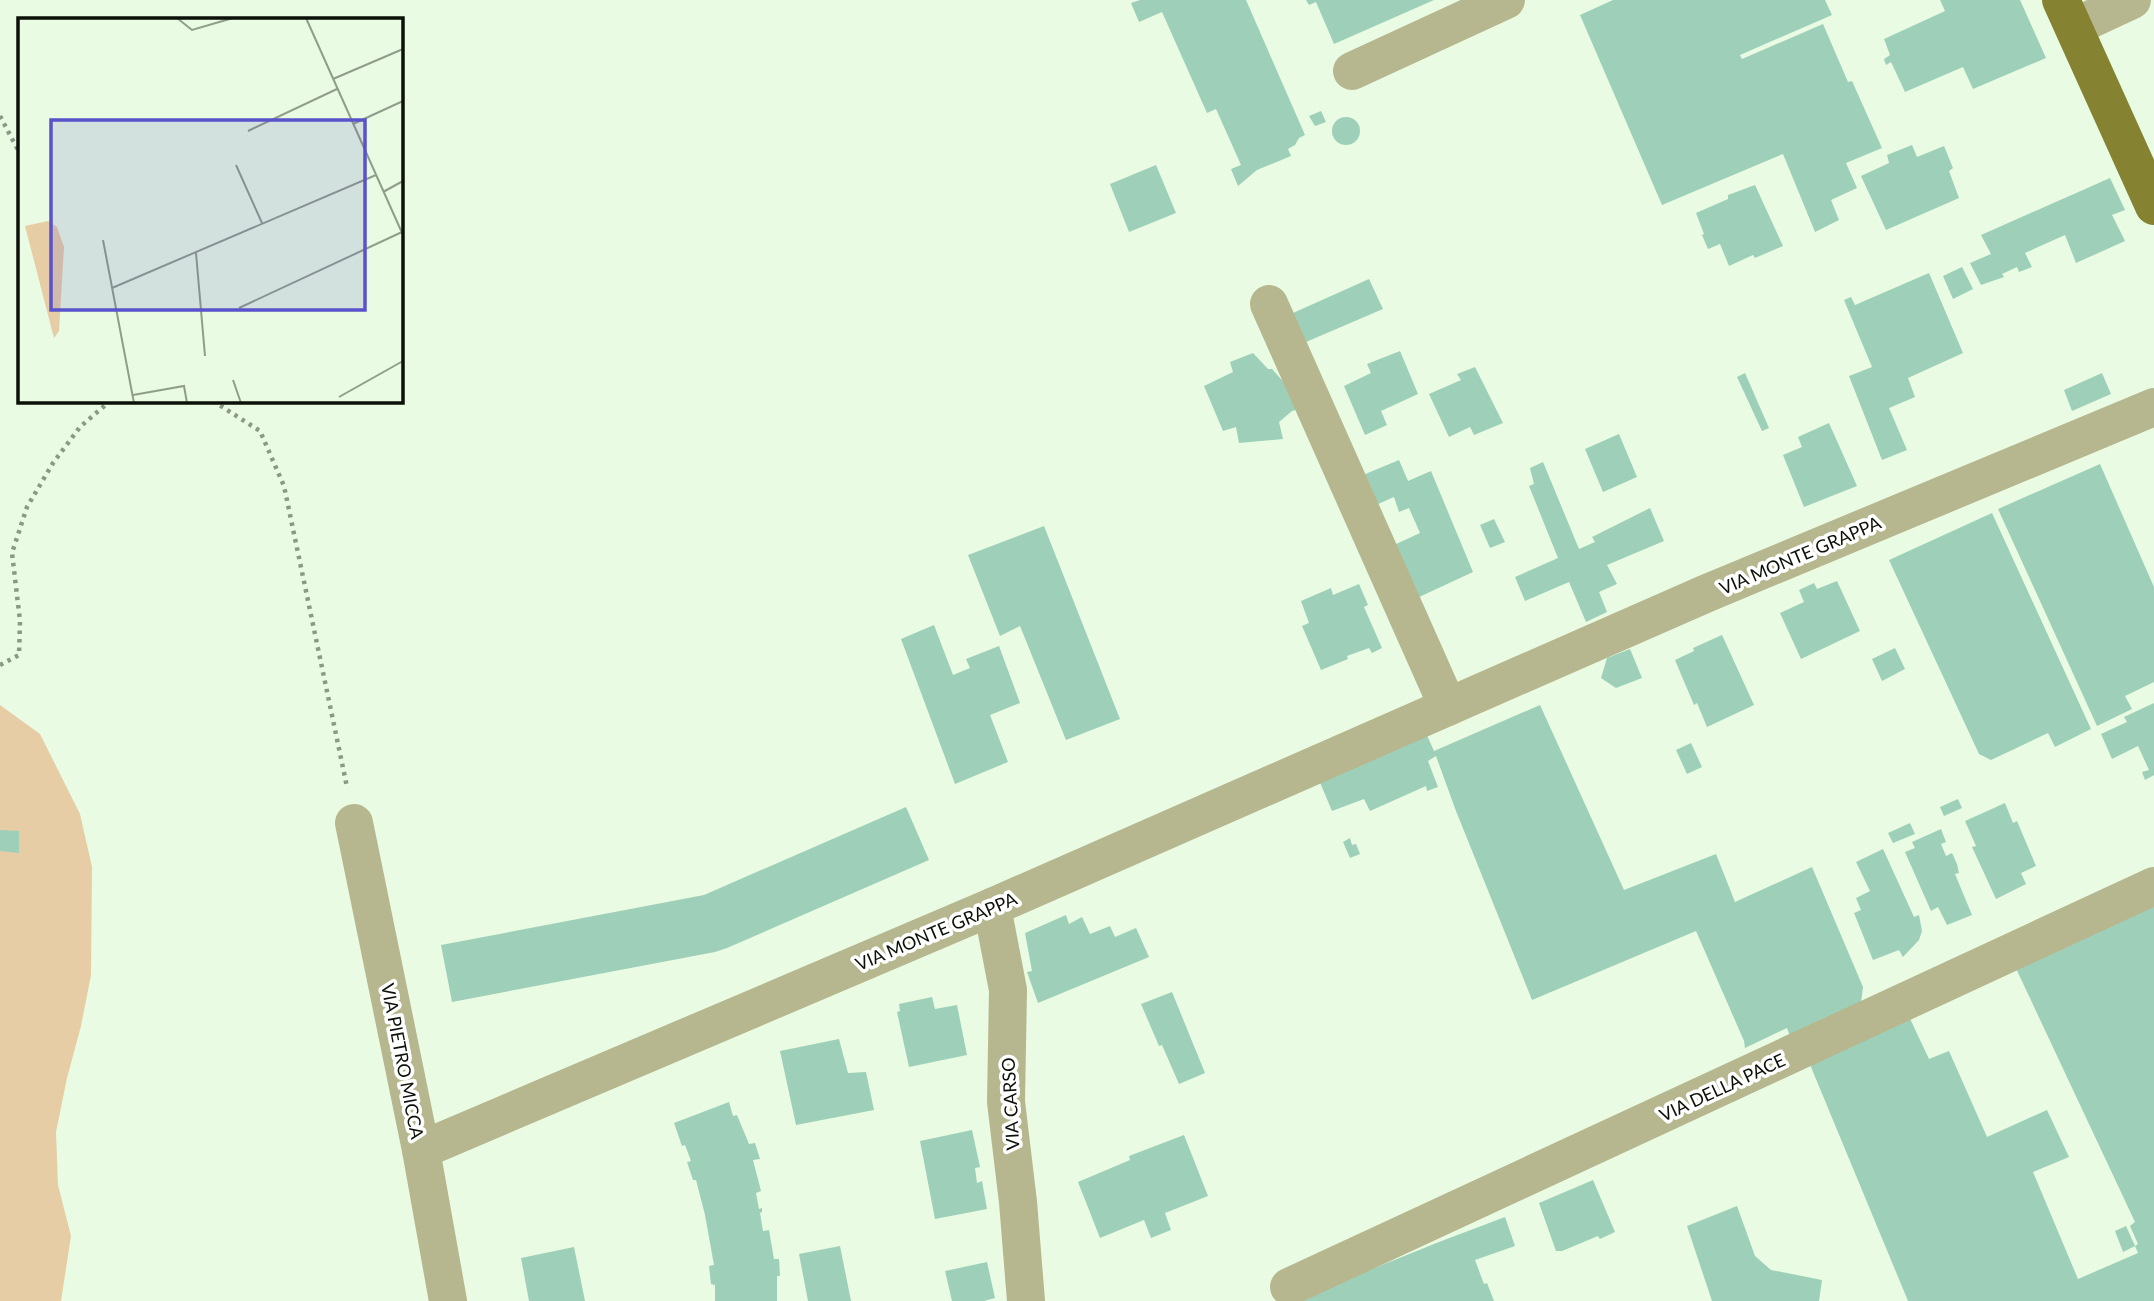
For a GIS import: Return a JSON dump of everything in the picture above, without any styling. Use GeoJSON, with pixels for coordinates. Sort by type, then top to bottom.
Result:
{"type":"FeatureCollection","features":[{"type":"Feature","properties":{"kind":"main road"},"geometry":{"type":"LineString","coordinates":[[2067,14],[2154,206]]}},
{"type":"Feature","properties":{"kind":"street"},"geometry":{"type":"LineString","coordinates":[[1352,71],[1506,0]]}},
{"type":"Feature","properties":{"kind":"street"},"geometry":{"type":"LineString","coordinates":[[2067,14],[2132,0]]}},
{"type":"Feature","properties":{"kind":"street"},"geometry":{"type":"LineString","coordinates":[[1269,304],[1448,707]]}},
{"type":"Feature","properties":{"kind":"street","name":"VIA MONTE GRAPPA"},"geometry":{"type":"LineString","coordinates":[[421,1150],[992,907],[1705,594],[2154,407]]}},
{"type":"Feature","properties":{"kind":"street","name":"VIA PIETRO MICCA"},"geometry":{"type":"LineString","coordinates":[[354,823],[421,1150],[448,1301]]}},
{"type":"Feature","properties":{"kind":"street","name":"VIA DELLA PACE"},"geometry":{"type":"LineString","coordinates":[[1289,1287],[2154,887]]}},
{"type":"Feature","properties":{"kind":"street","name":"VIA CARSO"},"geometry":{"type":"LineString","coordinates":[[992,907],[1008,990],[1006,1102],[1027,1301]]}},
{"type":"Feature","properties":{"kind":"path"},"geometry":{"type":"LineString","coordinates":[[0,116],[18,150]]}},
{"type":"Feature","properties":{"kind":"path"},"geometry":{"type":"LineString","coordinates":[[0,666],[19,655],[20,621],[12,553],[27,507],[53,463],[80,427],[109,402]]}},
{"type":"Feature","properties":{"kind":"path"},"geometry":{"type":"LineString","coordinates":[[215,402],[260,431],[284,486],[354,823]]}},
{"type":"Feature","properties":{"kind":"shaded area"},"geometry":{"type":"Polygon","coordinates":[[[0,705],[40,734],[80,814],[92,867],[91,975],[56,1132],[58,1185],[71,1236],[61,1301],[0,1301],[0,705]]]}},
{"type":"Feature","properties":{"kind":"building"},"geometry":{"type":"Polygon","coordinates":[[[1140,0],[1246,0],[1305,135],[1288,149],[1291,156],[1257,170],[1238,186],[1231,169],[1241,165],[1216,109],[1207,113],[1162,12],[1139,22],[1131,3],[1140,0]]]}},
{"type":"Feature","properties":{"kind":"building"},"geometry":{"type":"Polygon","coordinates":[[[1306,0],[1434,0],[1334,44],[1316,2],[1309,5],[1306,0]]]}},
{"type":"Feature","properties":{"kind":"building"},"geometry":{"type":"Polygon","coordinates":[[[1613,0],[1825,0],[1832,15],[1740,55],[1742,59],[1823,24],[1848,82],[1852,81],[1882,148],[1846,163],[1857,188],[1831,200],[1839,220],[1815,232],[1783,154],[1662,205],[1580,15],[1613,0]]]}},
{"type":"Feature","properties":{"kind":"building"},"geometry":{"type":"Polygon","coordinates":[[[1940,0],[2020,0],[2046,58],[1973,89],[1963,67],[1905,92],[1891,62],[1886,65],[1884,59],[1890,55],[1884,39],[1945,11],[1940,0]]]}},
{"type":"Feature","properties":{"kind":"building"},"geometry":{"type":"Polygon","coordinates":[[[1321,111],[1326,122],[1315,126],[1309,116],[1321,111]]]}},
{"type":"Feature","properties":{"kind":"building"},"geometry":{"type":"Polygon","coordinates":[[[1346,117],[1356,121],[1360,131],[1356,141],[1346,145],[1336,141],[1332,131],[1336,121],[1346,117]]]}},
{"type":"Feature","properties":{"kind":"building"},"geometry":{"type":"Polygon","coordinates":[[[1912,145],[1917,157],[1944,146],[1953,168],[1949,171],[1959,198],[1886,230],[1861,176],[1889,163],[1887,155],[1912,145]]]}},
{"type":"Feature","properties":{"kind":"building"},"geometry":{"type":"Polygon","coordinates":[[[1156,165],[1176,213],[1129,232],[1110,184],[1156,165]]]}},
{"type":"Feature","properties":{"kind":"building"},"geometry":{"type":"Polygon","coordinates":[[[2110,178],[2125,210],[2112,215],[2125,241],[2076,263],[2065,235],[2025,253],[2032,267],[2019,272],[2017,267],[2002,274],[2004,277],[1981,285],[1970,263],[1991,254],[1981,235],[2110,178]]]}},
{"type":"Feature","properties":{"kind":"building"},"geometry":{"type":"Polygon","coordinates":[[[1755,185],[1783,246],[1729,266],[1720,244],[1708,249],[1696,213],[1728,199],[1728,195],[1755,185]]]}},
{"type":"Feature","properties":{"kind":"building"},"geometry":{"type":"Polygon","coordinates":[[[1962,267],[1973,289],[1953,299],[1943,276],[1962,267]]]}},
{"type":"Feature","properties":{"kind":"building"},"geometry":{"type":"Polygon","coordinates":[[[1929,273],[1963,353],[1908,378],[1915,397],[1889,408],[1907,450],[1882,460],[1849,376],[1872,367],[1844,300],[1851,297],[1855,305],[1929,273]]]}},
{"type":"Feature","properties":{"kind":"building"},"geometry":{"type":"Polygon","coordinates":[[[1369,279],[1383,309],[1306,342],[1293,313],[1369,279]]]}},
{"type":"Feature","properties":{"kind":"building"},"geometry":{"type":"Polygon","coordinates":[[[1400,351],[1418,394],[1381,411],[1387,425],[1365,435],[1344,386],[1371,373],[1367,364],[1400,351]]]}},
{"type":"Feature","properties":{"kind":"building"},"geometry":{"type":"Polygon","coordinates":[[[1253,353],[1268,369],[1272,369],[1306,407],[1292,411],[1279,422],[1283,439],[1239,443],[1236,427],[1223,431],[1204,386],[1233,372],[1230,362],[1253,353]]]}},
{"type":"Feature","properties":{"kind":"building"},"geometry":{"type":"Polygon","coordinates":[[[1475,367],[1503,423],[1474,435],[1470,427],[1449,437],[1429,394],[1461,380],[1457,374],[1475,367]]]}},
{"type":"Feature","properties":{"kind":"building"},"geometry":{"type":"Polygon","coordinates":[[[1745,373],[1769,428],[1762,431],[1737,377],[1745,373]]]}},
{"type":"Feature","properties":{"kind":"building"},"geometry":{"type":"Polygon","coordinates":[[[2102,373],[2111,394],[2072,411],[2064,390],[2102,373]]]}},
{"type":"Feature","properties":{"kind":"building"},"geometry":{"type":"Polygon","coordinates":[[[1829,423],[1857,486],[1804,507],[1783,455],[1802,447],[1798,437],[1829,423]]]}},
{"type":"Feature","properties":{"kind":"building"},"geometry":{"type":"Polygon","coordinates":[[[1619,434],[1637,477],[1603,492],[1585,449],[1619,434]]]}},
{"type":"Feature","properties":{"kind":"building"},"geometry":{"type":"Polygon","coordinates":[[[1399,460],[1408,481],[1431,471],[1473,572],[1417,598],[1394,545],[1420,533],[1409,508],[1399,512],[1394,497],[1376,505],[1363,475],[1399,460]]]}},
{"type":"Feature","properties":{"kind":"building"},"geometry":{"type":"Polygon","coordinates":[[[1543,462],[1579,549],[1595,542],[1592,537],[1650,508],[1664,541],[1607,565],[1617,584],[1599,592],[1607,612],[1586,622],[1569,582],[1525,601],[1515,577],[1558,558],[1529,486],[1534,484],[1530,468],[1543,462]]]}},
{"type":"Feature","properties":{"kind":"building"},"geometry":{"type":"Polygon","coordinates":[[[2100,464],[2154,587],[2154,682],[2125,696],[2132,709],[2097,726],[1998,509],[2100,464]]]}},
{"type":"Feature","properties":{"kind":"building"},"geometry":{"type":"Polygon","coordinates":[[[1992,513],[2091,729],[2055,747],[2048,733],[1991,760],[1979,754],[1889,560],[1992,513]]]}},
{"type":"Feature","properties":{"kind":"building"},"geometry":{"type":"Polygon","coordinates":[[[1494,519],[1505,542],[1490,548],[1480,525],[1494,519]]]}},
{"type":"Feature","properties":{"kind":"building"},"geometry":{"type":"Polygon","coordinates":[[[1044,526],[1120,719],[1066,740],[1020,626],[1000,636],[968,555],[1044,526]]]}},
{"type":"Feature","properties":{"kind":"building"},"geometry":{"type":"Polygon","coordinates":[[[1837,581],[1860,631],[1801,659],[1780,613],[1804,602],[1799,590],[1814,583],[1817,589],[1837,581]]]}},
{"type":"Feature","properties":{"kind":"building"},"geometry":{"type":"Polygon","coordinates":[[[1359,584],[1368,605],[1364,607],[1382,648],[1372,653],[1369,648],[1321,670],[1302,626],[1309,623],[1301,601],[1331,588],[1333,595],[1359,584]]]}},
{"type":"Feature","properties":{"kind":"building"},"geometry":{"type":"Polygon","coordinates":[[[934,625],[953,675],[970,668],[966,659],[999,646],[1020,703],[990,715],[1008,762],[955,784],[901,639],[934,625]]]}},
{"type":"Feature","properties":{"kind":"building"},"geometry":{"type":"Polygon","coordinates":[[[1722,635],[1754,705],[1707,727],[1697,703],[1694,705],[1675,660],[1694,651],[1693,648],[1722,635]]]}},
{"type":"Feature","properties":{"kind":"building"},"geometry":{"type":"Polygon","coordinates":[[[1895,648],[1905,669],[1882,681],[1872,659],[1895,648]]]}},
{"type":"Feature","properties":{"kind":"building"},"geometry":{"type":"Polygon","coordinates":[[[1630,649],[1642,678],[1616,688],[1601,678],[1607,658],[1630,649]]]}},
{"type":"Feature","properties":{"kind":"building"},"geometry":{"type":"Polygon","coordinates":[[[2154,703],[2154,775],[2145,780],[2142,772],[2149,770],[2138,746],[2112,759],[2101,734],[2127,722],[2124,717],[2154,703]]]}},
{"type":"Feature","properties":{"kind":"building"},"geometry":{"type":"Polygon","coordinates":[[[1540,705],[1624,890],[1716,854],[1735,902],[1812,867],[1863,987],[1860,1011],[1792,1042],[1787,1028],[1745,1048],[1696,931],[1532,1000],[1436,756],[1428,761],[1438,787],[1427,791],[1426,786],[1370,811],[1364,799],[1332,811],[1319,780],[1425,731],[1434,751],[1540,705]]]}},
{"type":"Feature","properties":{"kind":"building"},"geometry":{"type":"Polygon","coordinates":[[[1691,743],[1702,767],[1687,774],[1676,750],[1691,743]]]}},
{"type":"Feature","properties":{"kind":"building"},"geometry":{"type":"Polygon","coordinates":[[[1958,799],[1962,808],[1944,816],[1940,807],[1958,799]]]}},
{"type":"Feature","properties":{"kind":"building"},"geometry":{"type":"Polygon","coordinates":[[[2005,803],[2013,823],[2017,821],[2036,866],[2021,873],[2026,884],[1996,899],[1972,847],[1976,846],[1965,821],[2005,803]]]}},
{"type":"Feature","properties":{"kind":"building"},"geometry":{"type":"Polygon","coordinates":[[[906,807],[929,860],[727,948],[452,1002],[441,945],[704,895],[906,807]]]}},
{"type":"Feature","properties":{"kind":"building"},"geometry":{"type":"Polygon","coordinates":[[[1910,823],[1915,834],[1893,843],[1888,833],[1910,823]]]}},
{"type":"Feature","properties":{"kind":"building"},"geometry":{"type":"Polygon","coordinates":[[[1941,829],[1946,842],[1941,844],[1946,856],[1952,853],[1957,864],[1959,873],[1955,874],[1972,915],[1947,925],[1938,907],[1931,911],[1905,852],[1915,848],[1912,842],[1941,829]]]}},
{"type":"Feature","properties":{"kind":"building"},"geometry":{"type":"Polygon","coordinates":[[[0,830],[19,831],[19,853],[0,851],[0,830]]]}},
{"type":"Feature","properties":{"kind":"building"},"geometry":{"type":"Polygon","coordinates":[[[1350,838],[1360,854],[1350,858],[1343,842],[1350,838]]]}},
{"type":"Feature","properties":{"kind":"building"},"geometry":{"type":"Polygon","coordinates":[[[1883,849],[1914,917],[1919,915],[1922,931],[1919,940],[1903,957],[1899,950],[1873,960],[1854,913],[1861,910],[1856,898],[1870,891],[1856,862],[1883,849]]]}},
{"type":"Feature","properties":{"kind":"building"},"geometry":{"type":"Polygon","coordinates":[[[2154,903],[2154,1301],[1908,1301],[1806,1055],[1905,1008],[1929,1059],[1949,1051],[1987,1137],[2047,1110],[2069,1157],[2033,1172],[2078,1279],[2138,1253],[2135,1246],[2138,1244],[2130,1226],[2135,1222],[2012,960],[2154,903]]]}},
{"type":"Feature","properties":{"kind":"building"},"geometry":{"type":"Polygon","coordinates":[[[1066,915],[1069,924],[1082,917],[1090,934],[1110,926],[1115,937],[1136,928],[1149,957],[1038,1003],[1027,972],[1032,971],[1025,933],[1066,915]]]}},
{"type":"Feature","properties":{"kind":"building"},"geometry":{"type":"Polygon","coordinates":[[[1172,992],[1205,1073],[1179,1084],[1141,1004],[1172,992]]]}},
{"type":"Feature","properties":{"kind":"building"},"geometry":{"type":"Polygon","coordinates":[[[932,997],[935,1009],[957,1005],[967,1055],[909,1067],[897,1012],[900,1011],[899,1004],[932,997]]]}},
{"type":"Feature","properties":{"kind":"building"},"geometry":{"type":"Polygon","coordinates":[[[839,1039],[848,1073],[866,1072],[874,1110],[796,1125],[780,1051],[839,1039]]]}},
{"type":"Feature","properties":{"kind":"building"},"geometry":{"type":"Polygon","coordinates":[[[729,1102],[733,1116],[737,1115],[749,1144],[755,1143],[760,1159],[753,1160],[761,1191],[756,1193],[759,1209],[762,1208],[760,1213],[763,1231],[769,1230],[774,1259],[779,1259],[777,1301],[715,1301],[715,1285],[711,1284],[709,1266],[714,1265],[705,1215],[696,1180],[693,1180],[687,1162],[691,1161],[674,1123],[729,1102]]]}},
{"type":"Feature","properties":{"kind":"building"},"geometry":{"type":"Polygon","coordinates":[[[972,1130],[980,1167],[975,1168],[977,1183],[982,1181],[987,1209],[935,1219],[920,1141],[972,1130]]]}},
{"type":"Feature","properties":{"kind":"building"},"geometry":{"type":"Polygon","coordinates":[[[1184,1135],[1208,1196],[1165,1213],[1171,1230],[1151,1238],[1144,1220],[1100,1238],[1078,1182],[1130,1160],[1129,1156],[1184,1135]]]}},
{"type":"Feature","properties":{"kind":"building"},"geometry":{"type":"Polygon","coordinates":[[[1593,1180],[1615,1232],[1556,1251],[1539,1203],[1593,1180]]]}},
{"type":"Feature","properties":{"kind":"building"},"geometry":{"type":"Polygon","coordinates":[[[1737,1206],[1755,1256],[1771,1270],[1822,1280],[1819,1301],[1712,1301],[1687,1226],[1737,1206]]]}},
{"type":"Feature","properties":{"kind":"building"},"geometry":{"type":"Polygon","coordinates":[[[1505,1217],[1515,1246],[1475,1260],[1494,1301],[1301,1301],[1300,1298],[1505,1217]]]}},
{"type":"Feature","properties":{"kind":"building"},"geometry":{"type":"Polygon","coordinates":[[[2126,1226],[2135,1246],[2123,1252],[2115,1231],[2126,1226]]]}},
{"type":"Feature","properties":{"kind":"building"},"geometry":{"type":"Polygon","coordinates":[[[840,1246],[851,1301],[808,1301],[799,1254],[840,1246]]]}},
{"type":"Feature","properties":{"kind":"building"},"geometry":{"type":"Polygon","coordinates":[[[574,1247],[585,1301],[529,1301],[521,1258],[574,1247]]]}},
{"type":"Feature","properties":{"kind":"building"},"geometry":{"type":"Polygon","coordinates":[[[987,1262],[995,1298],[984,1301],[952,1301],[945,1271],[987,1262]]]}}]}
